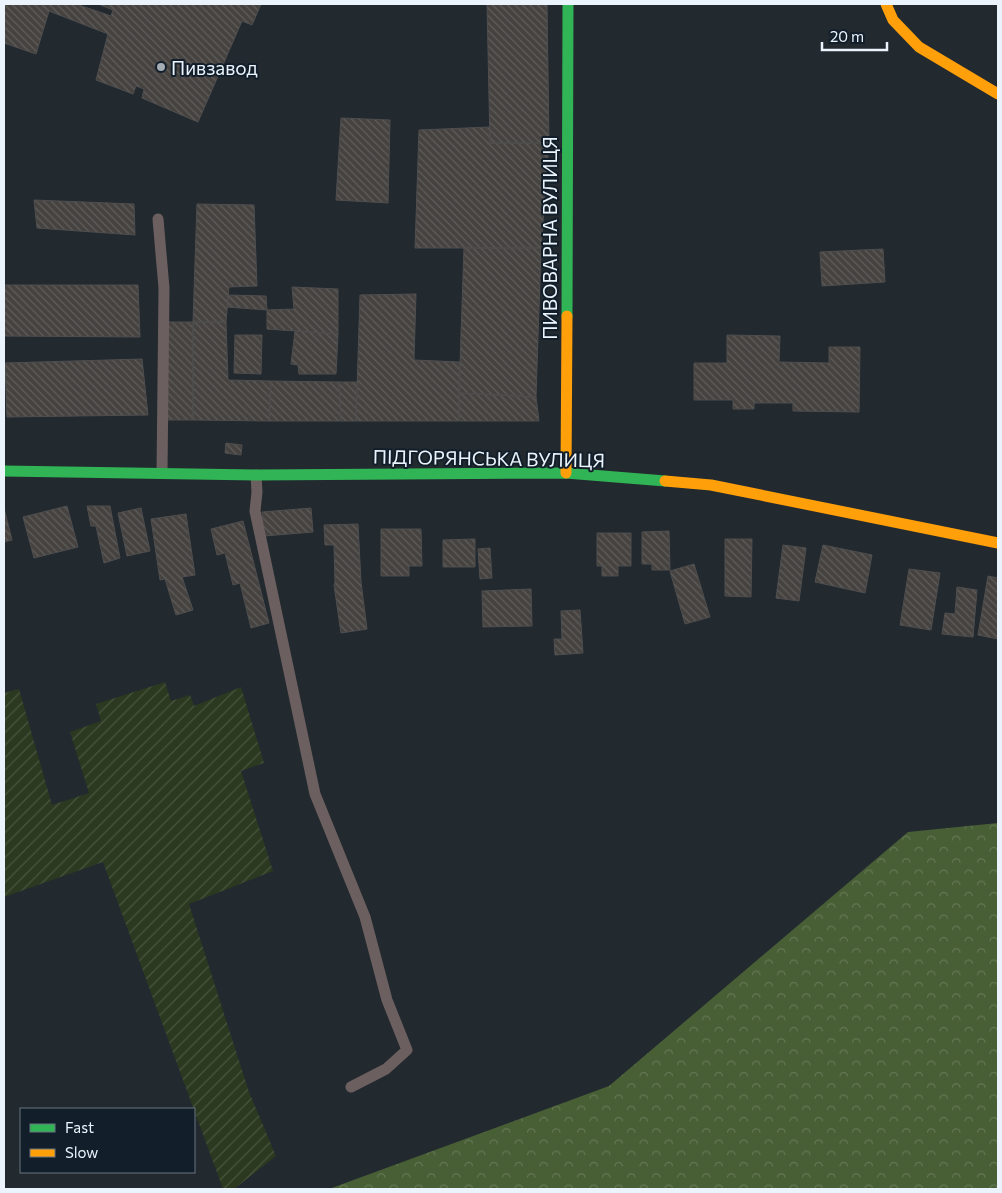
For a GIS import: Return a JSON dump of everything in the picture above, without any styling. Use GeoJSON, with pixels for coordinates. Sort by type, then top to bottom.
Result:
{"type":"FeatureCollection","features":[{"type":"Feature","properties":{"kind":"main road","name":"ПИВОВАРНА ВУЛИЦЯ"},"geometry":{"type":"LineString","coordinates":[[566,473],[568,4]]}},
{"type":"Feature","properties":{"kind":"main road"},"geometry":{"type":"LineString","coordinates":[[886,4],[893,20],[919,47],[998,94]]}},
{"type":"Feature","properties":{"kind":"main road","name":"ПІДГОРЯНСЬКА ВУЛИЦЯ"},"geometry":{"type":"LineString","coordinates":[[4,471],[256,475],[566,473],[711,485],[998,543]]}},
{"type":"Feature","properties":{"kind":"lane"},"geometry":{"type":"LineString","coordinates":[[158,218],[164,288],[162,473]]}},
{"type":"Feature","properties":{"kind":"lane"},"geometry":{"type":"LineString","coordinates":[[256,475],[255,511],[315,794],[365,916],[387,1000],[407,1050],[386,1069],[351,1087]]}},
{"type":"Feature","properties":{"kind":"green space"},"geometry":{"type":"Polygon","coordinates":[[[165,682],[171,701],[190,695],[194,706],[241,687],[264,763],[241,771],[273,871],[189,904],[249,1092],[276,1156],[234,1189],[223,1189],[195,1113],[195,1108],[193,1108],[103,862],[4,897],[4,693],[19,689],[52,805],[89,793],[70,732],[101,721],[96,704],[165,682]]]}},
{"type":"Feature","properties":{"kind":"green space"},"geometry":{"type":"Polygon","coordinates":[[[998,823],[998,1189],[329,1189],[609,1086],[908,832],[998,823]]]}},
{"type":"Feature","properties":{"kind":"building","name":"Пивзавод"},"geometry":{"type":"Polygon","coordinates":[[[4,4],[76,4],[111,16],[113,10],[98,4],[261,4],[252,25],[242,21],[198,122],[142,98],[144,89],[136,86],[133,94],[96,80],[108,34],[49,11],[36,54],[4,43],[4,4]]]}},
{"type":"Feature","properties":{"kind":"building"},"geometry":{"type":"Polygon","coordinates":[[[487,4],[547,4],[549,143],[490,143],[487,4]]]}},
{"type":"Feature","properties":{"kind":"building"},"geometry":{"type":"Polygon","coordinates":[[[341,118],[390,120],[388,203],[336,200],[341,118]]]}},
{"type":"Feature","properties":{"kind":"building"},"geometry":{"type":"Polygon","coordinates":[[[490,127],[490,143],[549,143],[541,248],[415,248],[419,130],[490,127]]]}},
{"type":"Feature","properties":{"kind":"building"},"geometry":{"type":"Polygon","coordinates":[[[34,200],[134,204],[135,235],[37,228],[34,200]]]}},
{"type":"Feature","properties":{"kind":"building"},"geometry":{"type":"Polygon","coordinates":[[[197,204],[254,205],[257,286],[229,287],[226,322],[193,322],[197,204]]]}},
{"type":"Feature","properties":{"kind":"building"},"geometry":{"type":"Polygon","coordinates":[[[464,248],[541,248],[536,397],[459,393],[464,248]]]}},
{"type":"Feature","properties":{"kind":"building"},"geometry":{"type":"Polygon","coordinates":[[[883,249],[885,282],[822,286],[820,252],[883,249]]]}},
{"type":"Feature","properties":{"kind":"building"},"geometry":{"type":"Polygon","coordinates":[[[4,285],[138,285],[140,337],[4,336],[4,285]]]}},
{"type":"Feature","properties":{"kind":"building"},"geometry":{"type":"Polygon","coordinates":[[[292,287],[338,289],[338,334],[267,329],[267,310],[294,309],[292,287]]]}},
{"type":"Feature","properties":{"kind":"building"},"geometry":{"type":"Polygon","coordinates":[[[416,294],[414,360],[460,362],[459,421],[356,421],[360,295],[416,294]]]}},
{"type":"Feature","properties":{"kind":"building"},"geometry":{"type":"Polygon","coordinates":[[[228,295],[266,296],[267,310],[227,307],[228,295]]]}},
{"type":"Feature","properties":{"kind":"building"},"geometry":{"type":"Polygon","coordinates":[[[164,322],[193,322],[193,420],[163,420],[164,322]]]}},
{"type":"Feature","properties":{"kind":"building"},"geometry":{"type":"Polygon","coordinates":[[[193,322],[226,322],[228,380],[271,381],[269,421],[193,420],[193,322]]]}},
{"type":"Feature","properties":{"kind":"building"},"geometry":{"type":"Polygon","coordinates":[[[295,331],[338,334],[336,374],[299,374],[298,365],[291,364],[295,331]]]}},
{"type":"Feature","properties":{"kind":"building"},"geometry":{"type":"Polygon","coordinates":[[[235,335],[262,335],[261,374],[234,373],[235,335]]]}},
{"type":"Feature","properties":{"kind":"building"},"geometry":{"type":"Polygon","coordinates":[[[727,335],[780,336],[779,362],[829,363],[829,347],[860,347],[859,412],[793,411],[793,403],[754,403],[754,409],[733,409],[733,400],[694,400],[694,363],[727,363],[727,335]]]}},
{"type":"Feature","properties":{"kind":"building"},"geometry":{"type":"Polygon","coordinates":[[[142,359],[148,415],[7,417],[5,363],[142,359]]]}},
{"type":"Feature","properties":{"kind":"building"},"geometry":{"type":"Polygon","coordinates":[[[271,381],[339,382],[341,421],[269,421],[271,381]]]}},
{"type":"Feature","properties":{"kind":"building"},"geometry":{"type":"Polygon","coordinates":[[[339,382],[357,382],[356,421],[341,421],[339,382]]]}},
{"type":"Feature","properties":{"kind":"building"},"geometry":{"type":"Polygon","coordinates":[[[459,393],[536,397],[539,421],[459,421],[459,393]]]}},
{"type":"Feature","properties":{"kind":"building"},"geometry":{"type":"Polygon","coordinates":[[[226,443],[242,445],[241,455],[225,453],[226,443]]]}},
{"type":"Feature","properties":{"kind":"building"},"geometry":{"type":"Polygon","coordinates":[[[67,506],[78,547],[34,558],[23,517],[67,506]]]}},
{"type":"Feature","properties":{"kind":"building"},"geometry":{"type":"Polygon","coordinates":[[[87,506],[110,506],[120,558],[104,563],[96,526],[91,526],[87,506]]]}},
{"type":"Feature","properties":{"kind":"building"},"geometry":{"type":"Polygon","coordinates":[[[4,508],[12,540],[4,542],[4,508]]]}},
{"type":"Feature","properties":{"kind":"building"},"geometry":{"type":"Polygon","coordinates":[[[141,508],[150,551],[127,556],[118,513],[141,508]]]}},
{"type":"Feature","properties":{"kind":"building"},"geometry":{"type":"Polygon","coordinates":[[[311,508],[313,532],[264,536],[262,512],[311,508]]]}},
{"type":"Feature","properties":{"kind":"building"},"geometry":{"type":"Polygon","coordinates":[[[186,514],[195,575],[182,577],[193,610],[176,615],[165,579],[160,580],[151,519],[186,514]]]}},
{"type":"Feature","properties":{"kind":"building"},"geometry":{"type":"Polygon","coordinates":[[[243,521],[269,623],[251,628],[240,583],[233,585],[225,553],[217,555],[211,529],[243,521]]]}},
{"type":"Feature","properties":{"kind":"building"},"geometry":{"type":"Polygon","coordinates":[[[358,524],[361,582],[367,629],[341,633],[334,585],[334,545],[325,545],[324,525],[358,524]]]}},
{"type":"Feature","properties":{"kind":"building"},"geometry":{"type":"Polygon","coordinates":[[[381,529],[421,529],[422,566],[409,566],[409,576],[381,576],[381,529]]]}},
{"type":"Feature","properties":{"kind":"building"},"geometry":{"type":"Polygon","coordinates":[[[669,531],[670,570],[652,570],[652,564],[642,564],[642,532],[669,531]]]}},
{"type":"Feature","properties":{"kind":"building"},"geometry":{"type":"Polygon","coordinates":[[[597,533],[631,533],[631,566],[618,566],[618,576],[602,576],[602,566],[597,566],[597,533]]]}},
{"type":"Feature","properties":{"kind":"building"},"geometry":{"type":"Polygon","coordinates":[[[475,539],[475,567],[443,567],[443,540],[475,539]]]}},
{"type":"Feature","properties":{"kind":"building"},"geometry":{"type":"Polygon","coordinates":[[[725,539],[752,539],[751,597],[725,596],[725,539]]]}},
{"type":"Feature","properties":{"kind":"building"},"geometry":{"type":"Polygon","coordinates":[[[783,545],[806,548],[799,601],[776,598],[783,545]]]}},
{"type":"Feature","properties":{"kind":"building"},"geometry":{"type":"Polygon","coordinates":[[[823,545],[872,555],[865,593],[815,582],[823,545]]]}},
{"type":"Feature","properties":{"kind":"building"},"geometry":{"type":"Polygon","coordinates":[[[490,548],[492,578],[480,579],[478,549],[490,548]]]}},
{"type":"Feature","properties":{"kind":"building"},"geometry":{"type":"Polygon","coordinates":[[[694,564],[710,617],[685,624],[670,571],[694,564]]]}},
{"type":"Feature","properties":{"kind":"building"},"geometry":{"type":"Polygon","coordinates":[[[909,569],[940,573],[931,630],[900,625],[909,569]]]}},
{"type":"Feature","properties":{"kind":"building"},"geometry":{"type":"Polygon","coordinates":[[[988,576],[998,578],[998,639],[978,635],[988,576]]]}},
{"type":"Feature","properties":{"kind":"building"},"geometry":{"type":"Polygon","coordinates":[[[957,587],[977,590],[973,637],[942,634],[945,613],[955,614],[957,587]]]}},
{"type":"Feature","properties":{"kind":"building"},"geometry":{"type":"Polygon","coordinates":[[[531,589],[532,626],[483,627],[482,591],[531,589]]]}},
{"type":"Feature","properties":{"kind":"building"},"geometry":{"type":"Polygon","coordinates":[[[580,610],[583,653],[555,655],[554,639],[562,639],[561,611],[580,610]]]}},
{"type":"Feature","properties":{"kind":"traffic: fast"},"geometry":{"type":"LineString","coordinates":[[567,316],[568,4]]}},
{"type":"Feature","properties":{"kind":"traffic: fast"},"geometry":{"type":"LineString","coordinates":[[4,471],[256,475],[566,473],[665,481]]}},
{"type":"Feature","properties":{"kind":"traffic: slow"},"geometry":{"type":"LineString","coordinates":[[886,4],[893,20],[919,47],[998,94]]}},
{"type":"Feature","properties":{"kind":"traffic: slow"},"geometry":{"type":"LineString","coordinates":[[566,473],[567,316]]}},
{"type":"Feature","properties":{"kind":"traffic: slow"},"geometry":{"type":"LineString","coordinates":[[665,481],[711,485],[998,543]]}},
{"type":"Feature","properties":{"kind":"place","name":"Пивзавод"},"geometry":{"type":"Point","coordinates":[161,67]}}]}
